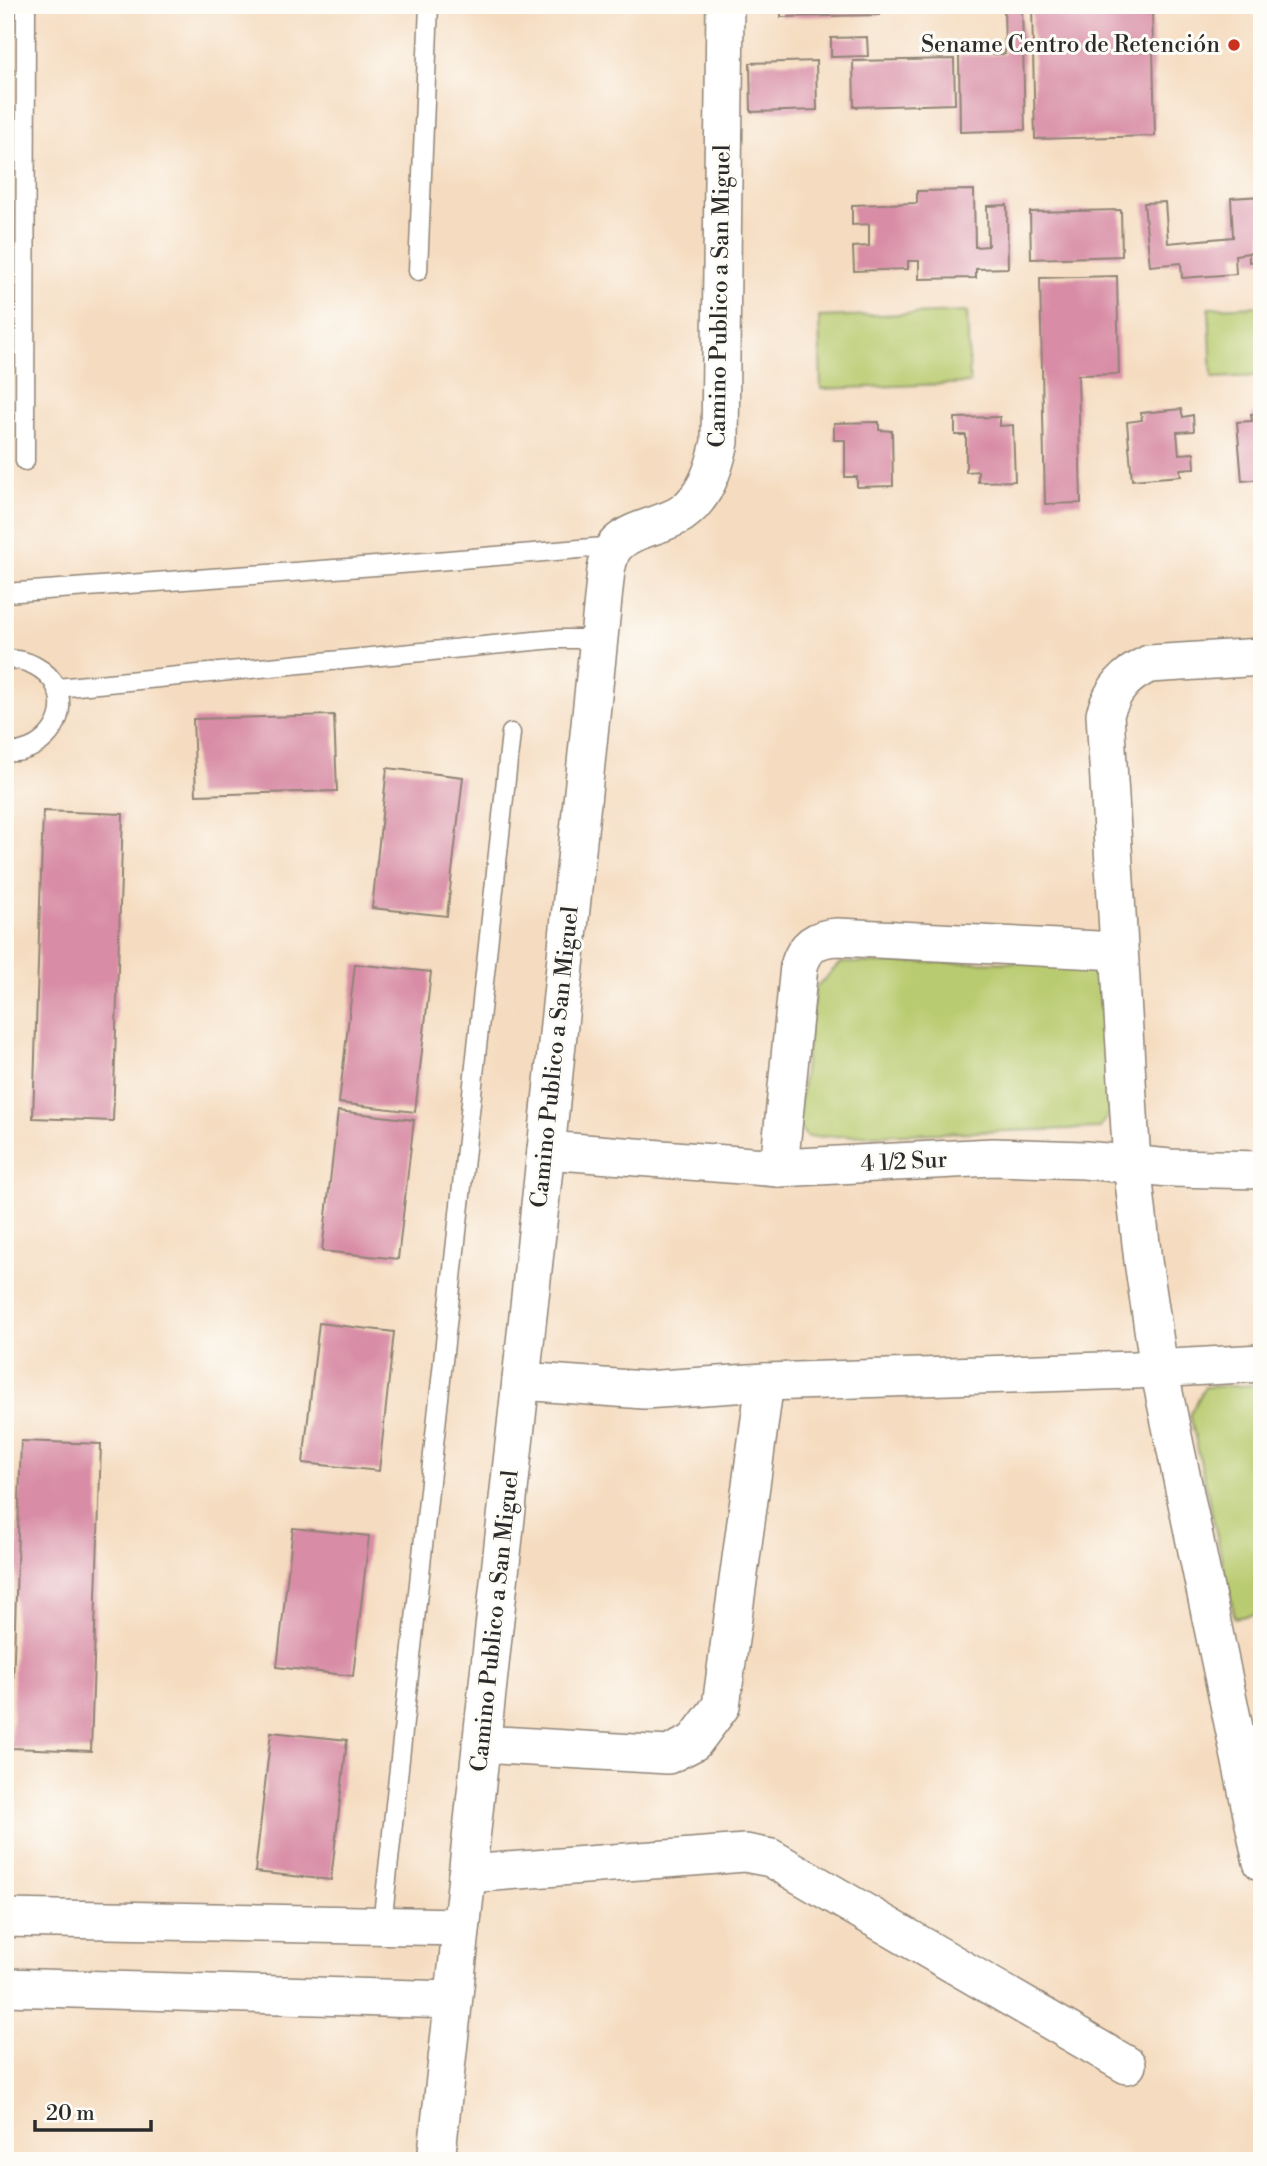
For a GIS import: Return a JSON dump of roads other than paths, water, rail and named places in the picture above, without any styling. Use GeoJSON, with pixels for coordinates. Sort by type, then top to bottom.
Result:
{"type":"FeatureCollection","features":[{"type":"Feature","properties":{"kind":"street","name":"Camino Publico a San Miguel"},"geometry":{"type":"LineString","coordinates":[[436,2161],[606,570],[615,546],[683,512],[697,499],[708,483],[720,442],[725,5]]}},
{"type":"Feature","properties":{"kind":"street"},"geometry":{"type":"LineString","coordinates":[[1262,657],[1149,664],[1126,677],[1110,698],[1104,714],[1132,1164],[1143,1261],[1159,1369],[1262,1862]]}},
{"type":"Feature","properties":{"kind":"street"},"geometry":{"type":"LineString","coordinates":[[779,1168],[799,966],[809,946],[817,941],[837,937],[1119,951]]}},
{"type":"Feature","properties":{"kind":"street","name":"4 1/2 Sur"},"geometry":{"type":"LineString","coordinates":[[546,1150],[779,1168],[993,1157],[1048,1158],[1170,1168],[1262,1170]]}},
{"type":"Feature","properties":{"kind":"street"},"geometry":{"type":"LineString","coordinates":[[521,1381],[644,1390],[765,1382],[1262,1363]]}},
{"type":"Feature","properties":{"kind":"street"},"geometry":{"type":"LineString","coordinates":[[481,1744],[667,1755],[694,1742],[721,1706],[765,1382]]}},
{"type":"Feature","properties":{"kind":"street"},"geometry":{"type":"LineString","coordinates":[[467,1874],[745,1853],[771,1858],[1127,2065]]}},
{"type":"Feature","properties":{"kind":"street"},"geometry":{"type":"LineString","coordinates":[[5,1918],[461,1927]]}},
{"type":"Feature","properties":{"kind":"street"},"geometry":{"type":"LineString","coordinates":[[5,1987],[453,2000]]}},
{"type":"Feature","properties":{"kind":"lane"},"geometry":{"type":"LineString","coordinates":[[25,461],[26,5]]}},
{"type":"Feature","properties":{"kind":"lane"},"geometry":{"type":"LineString","coordinates":[[418,271],[429,5]]}},
{"type":"Feature","properties":{"kind":"lane"},"geometry":{"type":"LineString","coordinates":[[5,593],[615,546]]}},
{"type":"Feature","properties":{"kind":"lane"},"geometry":{"type":"LineString","coordinates":[[57,688],[554,639],[598,639]]}},
{"type":"Feature","properties":{"kind":"lane"},"geometry":{"type":"LineString","coordinates":[[5,660],[26,662],[40,668],[57,688],[59,709],[56,723],[48,737],[37,746],[23,752],[5,752]]}},
{"type":"Feature","properties":{"kind":"lane"},"geometry":{"type":"LineString","coordinates":[[382,1925],[511,733]]}},
{"type":"Feature","properties":{"kind":"place","name":"Sename Centro de Retención"},"geometry":{"type":"Point","coordinates":[1234,45]}}]}
